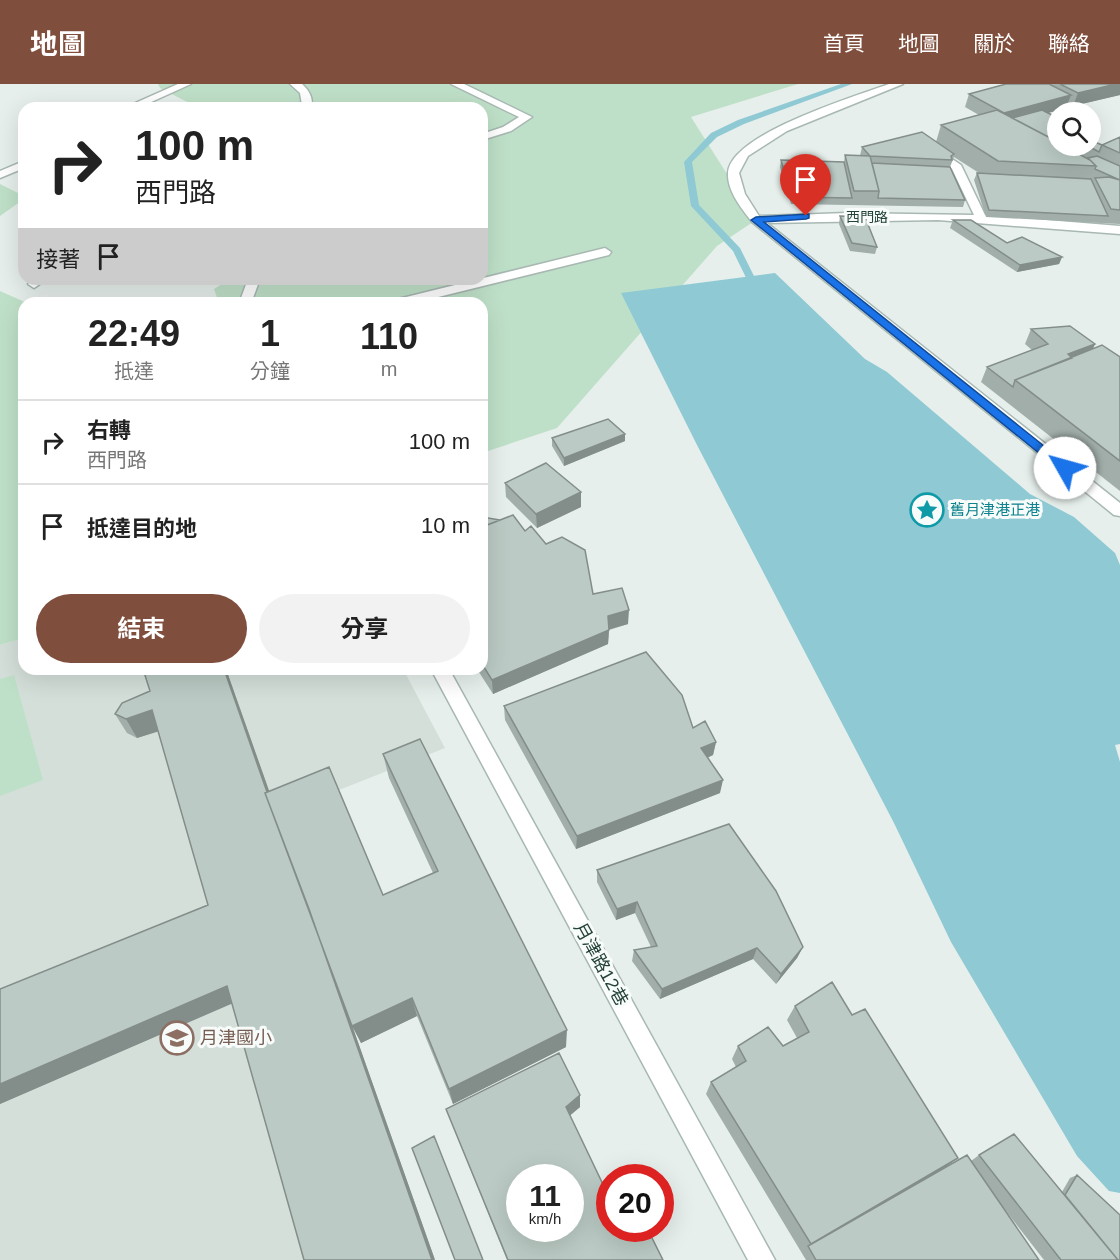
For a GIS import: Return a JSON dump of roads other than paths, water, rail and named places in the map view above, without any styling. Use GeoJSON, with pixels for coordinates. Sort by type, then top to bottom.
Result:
{"type":"FeatureCollection","features":[{"type":"Feature","properties":{"kind":"lane"},"geometry":{"type":"LineString","coordinates":[[143,102],[186,84]]}},
{"type":"Feature","properties":{"kind":"lane"},"geometry":{"type":"LineString","coordinates":[[295,84],[303,89],[307,102]]}},
{"type":"Feature","properties":{"kind":"lane"},"geometry":{"type":"LineString","coordinates":[[456,84],[527,117],[507,129],[488,134]]}},
{"type":"Feature","properties":{"kind":"lane"},"geometry":{"type":"LineString","coordinates":[[898,84],[781,129],[743,154],[735,166],[734,183],[756,220],[1120,511]]}},
{"type":"Feature","properties":{"kind":"lane"},"geometry":{"type":"LineString","coordinates":[[927,145],[957,167],[981,218]]}},
{"type":"Feature","properties":{"kind":"lane"},"geometry":{"type":"LineString","coordinates":[[0,175],[18,167]]}},
{"type":"Feature","properties":{"kind":"lane","name":"西門路"},"geometry":{"type":"LineString","coordinates":[[756,220],[806,216],[981,218],[1120,230]]}},
{"type":"Feature","properties":{"kind":"lane"},"geometry":{"type":"LineString","coordinates":[[488,281],[605,252]]}},
{"type":"Feature","properties":{"kind":"lane"},"geometry":{"type":"LineString","coordinates":[[423,297],[472,285]]}},
{"type":"Feature","properties":{"kind":"lane","name":"月津路12巷"},"geometry":{"type":"LineString","coordinates":[[443,675],[762,1260]]}},
{"type":"Feature","properties":{"kind":"water"},"geometry":{"type":"Polygon","coordinates":[[[775,273],[865,359],[887,372],[1030,494],[1074,517],[1115,553],[1120,565],[1120,744],[1115,745],[1120,762],[1120,1193],[1109,1191],[1077,1156],[951,942],[894,823],[697,445],[621,293],[775,273]]]}},
{"type":"Feature","properties":{"kind":"waterway"},"geometry":{"type":"LineString","coordinates":[[757,292],[737,250],[695,206],[688,162],[714,135],[741,122],[848,84]]}},
{"type":"Feature","properties":{"kind":"place","name":"舊月津港正港"},"geometry":{"type":"Point","coordinates":[927,510]}},
{"type":"Feature","properties":{"kind":"place","name":"月津國小"},"geometry":{"type":"Point","coordinates":[177,1038]}}]}
